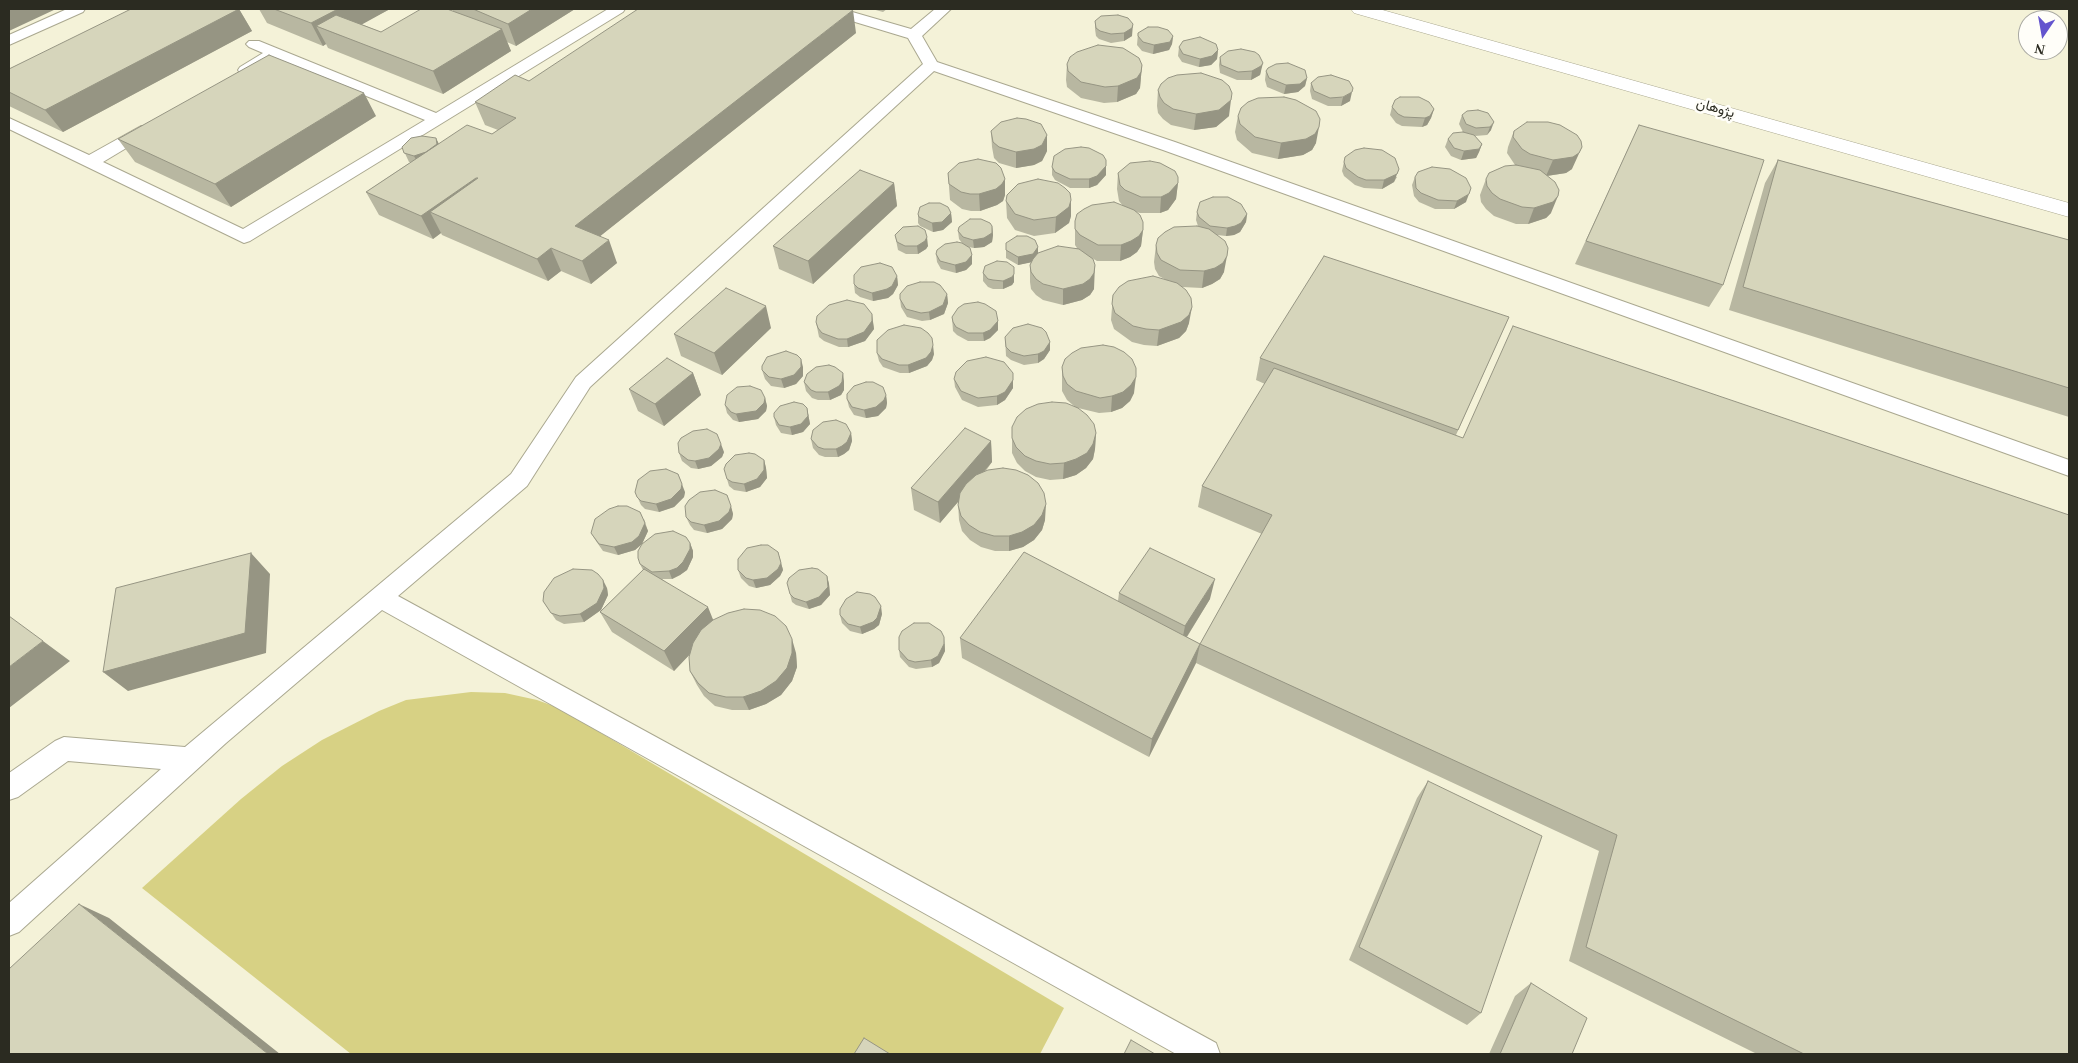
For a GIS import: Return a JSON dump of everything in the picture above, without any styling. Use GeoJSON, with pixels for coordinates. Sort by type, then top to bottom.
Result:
{"type":"FeatureCollection","features":[{"type":"Feature","properties":{"kind":"main road","name":"پژوهان"},"geometry":{"type":"LineString","coordinates":[[1360,9],[2069,210]]}},
{"type":"Feature","properties":{"kind":"lane"},"geometry":{"type":"LineString","coordinates":[[9,41],[78,9]]}},
{"type":"Feature","properties":{"kind":"lane"},"geometry":{"type":"LineString","coordinates":[[9,123],[244,237],[618,9]]}},
{"type":"Feature","properties":{"kind":"lane"},"geometry":{"type":"LineString","coordinates":[[827,9],[914,35],[931,65],[1169,146],[2069,468]]}},
{"type":"Feature","properties":{"kind":"lane"},"geometry":{"type":"LineString","coordinates":[[914,35],[944,9]]}},
{"type":"Feature","properties":{"kind":"lane"},"geometry":{"type":"LineString","coordinates":[[254,44],[438,119]]}},
{"type":"Feature","properties":{"kind":"lane"},"geometry":{"type":"LineString","coordinates":[[233,78],[275,53]]}},
{"type":"Feature","properties":{"kind":"lane"},"geometry":{"type":"LineString","coordinates":[[9,922],[190,759],[519,480],[583,382],[931,65]]}},
{"type":"Feature","properties":{"kind":"lane"},"geometry":{"type":"LineString","coordinates":[[90,162],[157,122]]}},
{"type":"Feature","properties":{"kind":"lane"},"geometry":{"type":"LineString","coordinates":[[380,598],[1205,1054]]}},
{"type":"Feature","properties":{"kind":"lane"},"geometry":{"type":"LineString","coordinates":[[9,788],[64,749],[190,759]]}},
{"type":"Feature","properties":{"kind":"shaded area"},"geometry":{"type":"Polygon","coordinates":[[[471,692],[505,693],[537,700],[559,708],[1064,1008],[1040,1054],[351,1054],[142,888],[241,799],[282,766],[322,740],[379,711],[406,700],[471,692]]]}},
{"type":"Feature","properties":{"kind":"building"},"geometry":{"type":"Polygon","coordinates":[[[131,9],[239,9],[45,110],[9,92],[9,69],[131,9]]]}},
{"type":"Feature","properties":{"kind":"building"},"geometry":{"type":"Polygon","coordinates":[[[274,9],[338,9],[311,23],[274,9]]]}},
{"type":"Feature","properties":{"kind":"building"},"geometry":{"type":"Polygon","coordinates":[[[421,9],[447,9],[502,29],[433,71],[316,26],[336,15],[381,32],[421,9]]]}},
{"type":"Feature","properties":{"kind":"building"},"geometry":{"type":"Polygon","coordinates":[[[473,9],[532,9],[508,24],[473,9]]]}},
{"type":"Feature","properties":{"kind":"building"},"geometry":{"type":"Polygon","coordinates":[[[638,9],[853,10],[575,226],[609,240],[582,261],[551,248],[537,259],[430,212],[478,178],[421,216],[366,192],[467,125],[492,134],[516,118],[475,102],[515,75],[529,81],[638,9]]]}},
{"type":"Feature","properties":{"kind":"building"},"geometry":{"type":"Polygon","coordinates":[[[1118,15],[1128,18],[1133,24],[1132,28],[1124,33],[1111,34],[1096,28],[1095,21],[1101,16],[1118,15]]]}},
{"type":"Feature","properties":{"kind":"building"},"geometry":{"type":"Polygon","coordinates":[[[1148,27],[1168,30],[1173,36],[1170,42],[1154,45],[1143,42],[1138,33],[1148,27]]]}},
{"type":"Feature","properties":{"kind":"building"},"geometry":{"type":"Polygon","coordinates":[[[1200,37],[1216,44],[1218,50],[1212,56],[1200,59],[1183,54],[1179,47],[1183,41],[1200,37]]]}},
{"type":"Feature","properties":{"kind":"building"},"geometry":{"type":"Polygon","coordinates":[[[1098,45],[1123,48],[1139,58],[1142,65],[1141,72],[1137,78],[1118,86],[1105,87],[1081,82],[1068,71],[1067,64],[1070,57],[1077,52],[1098,45]]]}},
{"type":"Feature","properties":{"kind":"building"},"geometry":{"type":"Polygon","coordinates":[[[1241,49],[1255,52],[1259,55],[1263,63],[1261,66],[1252,71],[1238,72],[1221,65],[1220,57],[1228,51],[1241,49]]]}},
{"type":"Feature","properties":{"kind":"building"},"geometry":{"type":"Polygon","coordinates":[[[269,55],[364,93],[215,184],[118,139],[269,55]]]}},
{"type":"Feature","properties":{"kind":"building"},"geometry":{"type":"Polygon","coordinates":[[[1288,63],[1305,70],[1307,78],[1300,84],[1286,85],[1269,78],[1266,71],[1268,68],[1276,64],[1288,63]]]}},
{"type":"Feature","properties":{"kind":"building"},"geometry":{"type":"Polygon","coordinates":[[[1201,73],[1222,80],[1229,86],[1232,93],[1231,100],[1219,110],[1196,114],[1173,109],[1164,103],[1158,90],[1161,84],[1168,78],[1177,75],[1201,73]]]}},
{"type":"Feature","properties":{"kind":"building"},"geometry":{"type":"Polygon","coordinates":[[[1331,75],[1349,81],[1353,88],[1352,92],[1343,97],[1330,98],[1314,91],[1311,83],[1318,77],[1331,75]]]}},
{"type":"Feature","properties":{"kind":"building"},"geometry":{"type":"Polygon","coordinates":[[[1284,97],[1296,100],[1316,111],[1320,119],[1319,127],[1315,134],[1306,139],[1281,143],[1255,137],[1240,124],[1238,116],[1241,108],[1248,102],[1258,98],[1284,97]]]}},
{"type":"Feature","properties":{"kind":"building"},"geometry":{"type":"Polygon","coordinates":[[[1400,97],[1419,97],[1429,102],[1434,109],[1430,116],[1425,118],[1404,117],[1398,114],[1392,107],[1395,100],[1400,97]]]}},
{"type":"Feature","properties":{"kind":"building"},"geometry":{"type":"Polygon","coordinates":[[[1478,110],[1488,113],[1494,122],[1490,127],[1476,128],[1466,124],[1462,115],[1467,111],[1478,110]]]}},
{"type":"Feature","properties":{"kind":"building"},"geometry":{"type":"Polygon","coordinates":[[[1017,118],[1041,124],[1047,135],[1042,145],[1034,149],[1016,152],[999,147],[993,142],[991,131],[1001,122],[1017,118]]]}},
{"type":"Feature","properties":{"kind":"building"},"geometry":{"type":"Polygon","coordinates":[[[1527,122],[1548,122],[1560,125],[1577,135],[1582,147],[1579,153],[1573,157],[1553,160],[1530,154],[1522,149],[1513,137],[1514,131],[1527,122]]]}},
{"type":"Feature","properties":{"kind":"building"},"geometry":{"type":"Polygon","coordinates":[[[1639,125],[1764,160],[1723,285],[1586,241],[1639,125]]]}},
{"type":"Feature","properties":{"kind":"building"},"geometry":{"type":"Polygon","coordinates":[[[1463,132],[1474,135],[1482,144],[1479,149],[1464,151],[1454,148],[1448,139],[1453,133],[1463,132]]]}},
{"type":"Feature","properties":{"kind":"building"},"geometry":{"type":"Polygon","coordinates":[[[422,136],[436,138],[437,144],[426,152],[414,156],[404,153],[402,147],[411,138],[422,136]]]}},
{"type":"Feature","properties":{"kind":"building"},"geometry":{"type":"Polygon","coordinates":[[[1089,148],[1103,155],[1106,160],[1106,166],[1097,176],[1089,179],[1070,179],[1055,172],[1052,167],[1054,156],[1065,149],[1089,148]]]}},
{"type":"Feature","properties":{"kind":"building"},"geometry":{"type":"Polygon","coordinates":[[[1364,148],[1382,150],[1395,158],[1399,169],[1397,174],[1384,180],[1366,180],[1358,177],[1346,168],[1345,157],[1355,150],[1364,148]]]}},
{"type":"Feature","properties":{"kind":"building"},"geometry":{"type":"Polygon","coordinates":[[[978,159],[996,163],[1001,168],[1005,179],[1002,184],[996,189],[979,194],[970,194],[961,192],[949,184],[948,173],[959,163],[978,159]]]}},
{"type":"Feature","properties":{"kind":"building"},"geometry":{"type":"Polygon","coordinates":[[[1778,160],[2069,240],[2069,388],[1743,287],[1778,160]]]}},
{"type":"Feature","properties":{"kind":"building"},"geometry":{"type":"Polygon","coordinates":[[[1150,161],[1160,163],[1175,171],[1178,183],[1169,193],[1161,197],[1141,197],[1125,190],[1120,185],[1118,173],[1130,163],[1150,161]]]}},
{"type":"Feature","properties":{"kind":"building"},"geometry":{"type":"Polygon","coordinates":[[[1516,165],[1540,170],[1555,182],[1559,190],[1558,196],[1553,202],[1534,208],[1522,207],[1500,199],[1492,193],[1487,186],[1486,179],[1489,173],[1505,166],[1516,165]]]}},
{"type":"Feature","properties":{"kind":"building"},"geometry":{"type":"Polygon","coordinates":[[[1432,167],[1450,169],[1466,178],[1471,188],[1469,194],[1457,201],[1438,200],[1421,193],[1416,188],[1415,177],[1418,172],[1432,167]]]}},
{"type":"Feature","properties":{"kind":"building"},"geometry":{"type":"Polygon","coordinates":[[[860,170],[894,183],[808,261],[773,246],[860,170]]]}},
{"type":"Feature","properties":{"kind":"building"},"geometry":{"type":"Polygon","coordinates":[[[1038,179],[1058,183],[1070,193],[1069,207],[1056,217],[1034,220],[1015,214],[1006,201],[1007,195],[1018,184],[1038,179]]]}},
{"type":"Feature","properties":{"kind":"building"},"geometry":{"type":"Polygon","coordinates":[[[1213,197],[1228,197],[1241,204],[1247,214],[1241,223],[1227,228],[1210,226],[1199,217],[1197,212],[1200,202],[1213,197]]]}},
{"type":"Feature","properties":{"kind":"building"},"geometry":{"type":"Polygon","coordinates":[[[1114,202],[1134,210],[1140,215],[1143,222],[1143,230],[1139,236],[1121,245],[1098,245],[1080,235],[1075,229],[1077,214],[1084,209],[1092,205],[1114,202]]]}},
{"type":"Feature","properties":{"kind":"building"},"geometry":{"type":"Polygon","coordinates":[[[929,203],[940,203],[948,207],[951,213],[942,222],[932,223],[919,217],[920,207],[929,203]]]}},
{"type":"Feature","properties":{"kind":"building"},"geometry":{"type":"Polygon","coordinates":[[[970,219],[981,219],[990,223],[992,233],[984,238],[973,240],[963,237],[958,231],[959,227],[970,219]]]}},
{"type":"Feature","properties":{"kind":"building"},"geometry":{"type":"Polygon","coordinates":[[[918,226],[925,230],[927,237],[925,241],[917,246],[905,246],[897,242],[895,235],[903,227],[918,226]]]}},
{"type":"Feature","properties":{"kind":"building"},"geometry":{"type":"Polygon","coordinates":[[[1197,226],[1209,229],[1225,241],[1228,248],[1227,256],[1223,263],[1215,268],[1204,271],[1180,270],[1161,260],[1157,253],[1156,245],[1158,238],[1174,227],[1197,226]]]}},
{"type":"Feature","properties":{"kind":"building"},"geometry":{"type":"Polygon","coordinates":[[[1017,236],[1027,236],[1035,240],[1038,247],[1033,254],[1018,257],[1006,250],[1006,243],[1017,236]]]}},
{"type":"Feature","properties":{"kind":"building"},"geometry":{"type":"Polygon","coordinates":[[[957,242],[970,248],[972,255],[966,262],[955,265],[940,261],[936,254],[937,250],[945,244],[957,242]]]}},
{"type":"Feature","properties":{"kind":"building"},"geometry":{"type":"Polygon","coordinates":[[[1058,246],[1079,249],[1093,259],[1095,265],[1094,273],[1090,279],[1083,284],[1063,289],[1043,284],[1036,279],[1031,272],[1030,265],[1033,259],[1038,253],[1058,246]]]}},
{"type":"Feature","properties":{"kind":"building"},"geometry":{"type":"Polygon","coordinates":[[[1324,256],[1509,317],[1458,430],[1260,358],[1324,256]]]}},
{"type":"Feature","properties":{"kind":"building"},"geometry":{"type":"Polygon","coordinates":[[[997,261],[1007,262],[1014,267],[1012,277],[1003,281],[988,279],[983,273],[985,266],[997,261]]]}},
{"type":"Feature","properties":{"kind":"building"},"geometry":{"type":"Polygon","coordinates":[[[880,263],[892,267],[897,276],[892,286],[872,293],[858,288],[854,284],[854,275],[861,267],[880,263]]]}},
{"type":"Feature","properties":{"kind":"building"},"geometry":{"type":"Polygon","coordinates":[[[1153,276],[1177,283],[1186,290],[1191,298],[1192,307],[1189,315],[1181,322],[1159,330],[1133,326],[1115,313],[1112,304],[1113,295],[1119,287],[1128,281],[1153,276]]]}},
{"type":"Feature","properties":{"kind":"building"},"geometry":{"type":"Polygon","coordinates":[[[920,282],[934,282],[940,285],[947,294],[943,305],[929,312],[921,313],[906,309],[900,299],[900,294],[907,286],[920,282]]]}},
{"type":"Feature","properties":{"kind":"building"},"geometry":{"type":"Polygon","coordinates":[[[726,288],[766,306],[714,353],[674,334],[726,288]]]}},
{"type":"Feature","properties":{"kind":"building"},"geometry":{"type":"Polygon","coordinates":[[[847,300],[864,304],[872,314],[872,321],[864,332],[847,339],[838,339],[822,333],[816,322],[817,316],[829,305],[847,300]]]}},
{"type":"Feature","properties":{"kind":"building"},"geometry":{"type":"Polygon","coordinates":[[[978,302],[996,311],[998,321],[990,330],[983,333],[968,333],[956,327],[952,317],[958,308],[964,304],[978,302]]]}},
{"type":"Feature","properties":{"kind":"building"},"geometry":{"type":"Polygon","coordinates":[[[1028,324],[1042,328],[1050,342],[1044,351],[1038,354],[1024,356],[1011,352],[1006,347],[1005,337],[1013,328],[1028,324]]]}},
{"type":"Feature","properties":{"kind":"building"},"geometry":{"type":"Polygon","coordinates":[[[904,325],[921,328],[928,333],[932,338],[931,352],[926,358],[908,365],[899,365],[882,359],[877,353],[877,340],[888,330],[904,325]]]}},
{"type":"Feature","properties":{"kind":"building"},"geometry":{"type":"Polygon","coordinates":[[[1513,326],[2069,515],[2069,1054],[1804,1054],[1586,947],[1617,835],[1200,644],[1272,515],[1202,486],[1274,368],[1463,438],[1513,326]]]}},
{"type":"Feature","properties":{"kind":"building"},"geometry":{"type":"Polygon","coordinates":[[[1103,345],[1114,347],[1132,359],[1136,368],[1136,377],[1123,392],[1112,396],[1100,398],[1076,391],[1067,384],[1063,376],[1062,367],[1065,359],[1081,348],[1103,345]]]}},
{"type":"Feature","properties":{"kind":"building"},"geometry":{"type":"Polygon","coordinates":[[[786,351],[797,355],[801,359],[801,367],[794,375],[781,379],[769,377],[762,370],[767,357],[786,351]]]}},
{"type":"Feature","properties":{"kind":"building"},"geometry":{"type":"Polygon","coordinates":[[[986,357],[1004,362],[1013,373],[1013,380],[1005,392],[997,396],[978,398],[961,391],[954,379],[956,372],[967,361],[986,357]]]}},
{"type":"Feature","properties":{"kind":"building"},"geometry":{"type":"Polygon","coordinates":[[[667,358],[693,373],[655,404],[629,389],[667,358]]]}},
{"type":"Feature","properties":{"kind":"building"},"geometry":{"type":"Polygon","coordinates":[[[829,365],[843,373],[842,382],[839,386],[828,392],[811,390],[804,382],[807,374],[816,367],[829,365]]]}},
{"type":"Feature","properties":{"kind":"building"},"geometry":{"type":"Polygon","coordinates":[[[873,382],[883,387],[886,395],[884,400],[876,407],[864,410],[852,407],[847,399],[847,394],[854,386],[873,382]]]}},
{"type":"Feature","properties":{"kind":"building"},"geometry":{"type":"Polygon","coordinates":[[[750,386],[761,390],[765,398],[764,403],[756,411],[736,414],[731,412],[725,405],[727,395],[737,387],[750,386]]]}},
{"type":"Feature","properties":{"kind":"building"},"geometry":{"type":"Polygon","coordinates":[[[794,402],[803,404],[807,408],[808,416],[801,424],[790,427],[779,425],[774,417],[774,413],[780,406],[794,402]]]}},
{"type":"Feature","properties":{"kind":"building"},"geometry":{"type":"Polygon","coordinates":[[[1066,403],[1078,408],[1094,424],[1096,433],[1093,444],[1087,453],[1064,463],[1050,464],[1025,456],[1016,447],[1012,438],[1012,427],[1017,417],[1026,409],[1038,404],[1066,403]]]}},
{"type":"Feature","properties":{"kind":"building"},"geometry":{"type":"Polygon","coordinates":[[[836,420],[846,424],[851,433],[847,442],[836,449],[818,447],[811,439],[813,430],[823,422],[836,420]]]}},
{"type":"Feature","properties":{"kind":"building"},"geometry":{"type":"Polygon","coordinates":[[[965,428],[991,441],[938,502],[911,488],[965,428]]]}},
{"type":"Feature","properties":{"kind":"building"},"geometry":{"type":"Polygon","coordinates":[[[707,429],[717,434],[721,444],[719,449],[709,458],[695,461],[688,460],[679,453],[678,443],[681,438],[693,431],[707,429]]]}},
{"type":"Feature","properties":{"kind":"building"},"geometry":{"type":"Polygon","coordinates":[[[755,454],[764,460],[764,470],[757,479],[744,484],[727,479],[724,469],[726,464],[735,455],[755,454]]]}},
{"type":"Feature","properties":{"kind":"building"},"geometry":{"type":"Polygon","coordinates":[[[1003,468],[1016,470],[1028,475],[1038,483],[1044,493],[1046,504],[1042,515],[1034,525],[1022,532],[1009,536],[994,536],[980,532],[969,525],[961,516],[958,505],[960,493],[976,475],[988,470],[1003,468]]]}},
{"type":"Feature","properties":{"kind":"building"},"geometry":{"type":"Polygon","coordinates":[[[666,469],[678,474],[682,484],[681,489],[671,499],[656,504],[641,501],[635,492],[638,480],[650,471],[666,469]]]}},
{"type":"Feature","properties":{"kind":"building"},"geometry":{"type":"Polygon","coordinates":[[[715,490],[727,495],[731,506],[729,512],[719,521],[704,525],[691,522],[686,517],[685,506],[689,500],[700,492],[715,490]]]}},
{"type":"Feature","properties":{"kind":"building"},"geometry":{"type":"Polygon","coordinates":[[[627,506],[640,512],[645,523],[639,536],[632,542],[614,547],[599,544],[591,533],[595,519],[609,509],[627,506]]]}},
{"type":"Feature","properties":{"kind":"building"},"geometry":{"type":"Polygon","coordinates":[[[673,531],[686,537],[690,543],[690,549],[683,562],[677,568],[669,571],[652,572],[640,564],[638,551],[642,544],[655,534],[673,531]]]}},
{"type":"Feature","properties":{"kind":"building"},"geometry":{"type":"Polygon","coordinates":[[[768,545],[778,552],[781,563],[778,569],[767,578],[753,580],[746,578],[738,570],[738,559],[747,548],[768,545]]]}},
{"type":"Feature","properties":{"kind":"building"},"geometry":{"type":"Polygon","coordinates":[[[1150,548],[1215,579],[1185,626],[1119,593],[1150,548]]]}},
{"type":"Feature","properties":{"kind":"building"},"geometry":{"type":"Polygon","coordinates":[[[1024,552],[1200,644],[1152,739],[960,638],[1024,552]]]}},
{"type":"Feature","properties":{"kind":"building"},"geometry":{"type":"Polygon","coordinates":[[[251,553],[245,633],[103,672],[116,588],[251,553]]]}},
{"type":"Feature","properties":{"kind":"building"},"geometry":{"type":"Polygon","coordinates":[[[573,569],[592,570],[603,580],[604,588],[597,603],[580,614],[560,616],[551,613],[543,601],[544,592],[554,578],[573,569]]]}},
{"type":"Feature","properties":{"kind":"building"},"geometry":{"type":"Polygon","coordinates":[[[644,569],[708,607],[664,651],[600,612],[644,569]]]}},
{"type":"Feature","properties":{"kind":"building"},"geometry":{"type":"Polygon","coordinates":[[[818,569],[827,576],[828,587],[819,597],[806,602],[794,598],[790,594],[787,583],[789,578],[799,570],[818,569]]]}},
{"type":"Feature","properties":{"kind":"building"},"geometry":{"type":"Polygon","coordinates":[[[857,592],[870,594],[875,597],[881,606],[877,618],[873,622],[860,627],[848,624],[840,615],[840,609],[846,599],[857,592]]]}},
{"type":"Feature","properties":{"kind":"building"},"geometry":{"type":"Polygon","coordinates":[[[744,609],[760,610],[775,616],[786,626],[792,639],[792,653],[787,668],[776,681],[761,691],[743,697],[726,697],[709,693],[698,683],[690,671],[689,657],[693,643],[701,630],[713,620],[728,613],[744,609]]]}},
{"type":"Feature","properties":{"kind":"building"},"geometry":{"type":"Polygon","coordinates":[[[9,616],[43,641],[9,667],[9,616]]]}},
{"type":"Feature","properties":{"kind":"building"},"geometry":{"type":"Polygon","coordinates":[[[914,623],[929,623],[941,631],[944,637],[944,644],[938,656],[931,660],[915,662],[908,660],[899,650],[899,637],[902,631],[914,623]]]}},
{"type":"Feature","properties":{"kind":"building"},"geometry":{"type":"Polygon","coordinates":[[[1428,781],[1542,836],[1481,1013],[1359,947],[1428,781]]]}},
{"type":"Feature","properties":{"kind":"building"},"geometry":{"type":"Polygon","coordinates":[[[79,904],[268,1054],[9,1054],[9,969],[79,904]]]}},
{"type":"Feature","properties":{"kind":"building"},"geometry":{"type":"Polygon","coordinates":[[[1531,983],[1587,1018],[1572,1054],[1500,1054],[1531,983]]]}},
{"type":"Feature","properties":{"kind":"building"},"geometry":{"type":"Polygon","coordinates":[[[864,1038],[890,1054],[854,1054],[864,1038]]]}},
{"type":"Feature","properties":{"kind":"building"},"geometry":{"type":"Polygon","coordinates":[[[1131,1040],[1155,1054],[1124,1054],[1131,1040]]]}}]}
